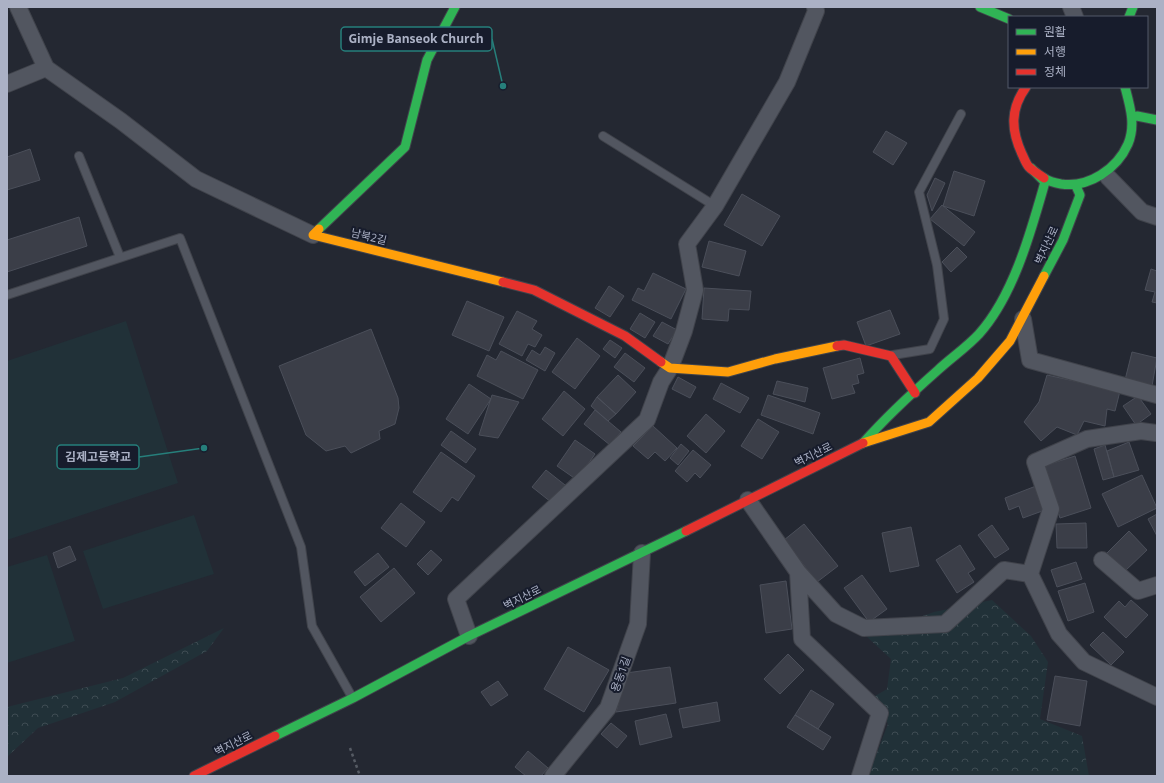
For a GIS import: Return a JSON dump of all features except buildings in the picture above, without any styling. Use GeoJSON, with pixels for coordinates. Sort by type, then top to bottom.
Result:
{"type":"FeatureCollection","features":[{"type":"Feature","properties":{"kind":"street"},"geometry":{"type":"LineString","coordinates":[[18,7],[46,68],[121,121],[196,179],[313,235],[405,147],[427,60],[456,7]]}},
{"type":"Feature","properties":{"kind":"street"},"geometry":{"type":"LineString","coordinates":[[469,636],[456,599],[647,420],[661,382],[670,368],[684,331],[695,290],[687,244],[715,206],[787,82],[816,11],[815,7]]}},
{"type":"Feature","properties":{"kind":"street"},"geometry":{"type":"LineString","coordinates":[[980,7],[1008,19]]}},
{"type":"Feature","properties":{"kind":"street"},"geometry":{"type":"LineString","coordinates":[[7,84],[46,68]]}},
{"type":"Feature","properties":{"kind":"street"},"geometry":{"type":"LineString","coordinates":[[1025,88],[1015,110],[1013,131],[1019,151],[1031,168],[1044,178],[1059,184],[1076,186],[1092,184],[1108,177],[1122,165],[1131,151],[1137,134],[1137,116],[1132,99],[1126,88]]}},
{"type":"Feature","properties":{"kind":"street"},"geometry":{"type":"LineString","coordinates":[[1137,116],[1157,120]]}},
{"type":"Feature","properties":{"kind":"street","name":"벽지산로"},"geometry":{"type":"LineString","coordinates":[[864,443],[892,411],[915,393],[979,334],[996,309],[1012,279],[1032,229],[1045,182],[1031,168]]}},
{"type":"Feature","properties":{"kind":"street"},"geometry":{"type":"LineString","coordinates":[[1108,177],[1142,212],[1157,217]]}},
{"type":"Feature","properties":{"kind":"street","name":"벽지산로"},"geometry":{"type":"LineString","coordinates":[[194,776],[353,698],[469,636],[642,553],[864,443],[929,422],[978,378],[1010,341],[1023,319],[1063,240],[1080,195],[1076,186]]}},
{"type":"Feature","properties":{"kind":"street","name":"남북2길"},"geometry":{"type":"LineString","coordinates":[[313,235],[534,290],[625,336],[670,368]]}},
{"type":"Feature","properties":{"kind":"street"},"geometry":{"type":"LineString","coordinates":[[1023,319],[1030,360],[1157,395]]}},
{"type":"Feature","properties":{"kind":"street"},"geometry":{"type":"LineString","coordinates":[[670,368],[728,372],[775,358],[844,346],[890,356],[915,393]]}},
{"type":"Feature","properties":{"kind":"street"},"geometry":{"type":"LineString","coordinates":[[1157,432],[1141,431],[1088,439],[1035,462],[1051,509],[1030,574],[1059,634],[1084,662],[1157,697]]}},
{"type":"Feature","properties":{"kind":"street"},"geometry":{"type":"LineString","coordinates":[[748,500],[798,572],[836,614],[864,628],[945,624],[1004,570],[1030,574]]}},
{"type":"Feature","properties":{"kind":"street","name":"용동1길"},"geometry":{"type":"LineString","coordinates":[[553,776],[608,708],[638,624],[642,553]]}},
{"type":"Feature","properties":{"kind":"street"},"geometry":{"type":"LineString","coordinates":[[1102,560],[1138,592],[1157,585]]}},
{"type":"Feature","properties":{"kind":"street"},"geometry":{"type":"LineString","coordinates":[[798,572],[802,639],[880,713],[860,776]]}},
{"type":"Feature","properties":{"kind":"lane"},"geometry":{"type":"LineString","coordinates":[[890,356],[930,349],[944,319],[937,265],[919,192],[961,114]]}},
{"type":"Feature","properties":{"kind":"lane"},"geometry":{"type":"LineString","coordinates":[[603,136],[715,206]]}},
{"type":"Feature","properties":{"kind":"lane"},"geometry":{"type":"LineString","coordinates":[[79,156],[120,257]]}},
{"type":"Feature","properties":{"kind":"lane"},"geometry":{"type":"LineString","coordinates":[[7,295],[180,238],[301,547],[312,626],[353,698]]}},
{"type":"Feature","properties":{"kind":"path"},"geometry":{"type":"LineString","coordinates":[[350,748],[360,776]]}},
{"type":"Feature","properties":{"kind":"green space"},"geometry":{"type":"Polygon","coordinates":[[[126,321],[178,483],[7,540],[7,361],[126,321]]]}},
{"type":"Feature","properties":{"kind":"green space"},"geometry":{"type":"Polygon","coordinates":[[[194,515],[214,574],[103,609],[83,551],[194,515]]]}},
{"type":"Feature","properties":{"kind":"green space"},"geometry":{"type":"Polygon","coordinates":[[[47,555],[75,641],[7,663],[7,567],[47,555]]]}},
{"type":"Feature","properties":{"kind":"green space"},"geometry":{"type":"Polygon","coordinates":[[[992,600],[1031,636],[1048,662],[1040,719],[1082,736],[1089,776],[868,776],[888,724],[875,696],[887,689],[891,659],[866,636],[934,612],[992,600]]]}},
{"type":"Feature","properties":{"kind":"green space"},"geometry":{"type":"Polygon","coordinates":[[[224,628],[207,651],[115,702],[38,728],[7,757],[7,707],[123,678],[224,628]]]}},
{"type":"Feature","properties":{"kind":"traffic: fast"},"geometry":{"type":"LineString","coordinates":[[319,229],[405,147],[427,60],[455,7]]}},
{"type":"Feature","properties":{"kind":"traffic: fast"},"geometry":{"type":"LineString","coordinates":[[980,7],[1008,19]]}},
{"type":"Feature","properties":{"kind":"traffic: fast"},"geometry":{"type":"LineString","coordinates":[[1129,16],[1133,7]]}},
{"type":"Feature","properties":{"kind":"traffic: fast"},"geometry":{"type":"LineString","coordinates":[[1044,178],[1061,184],[1082,183],[1101,175],[1117,161],[1128,144],[1132,130],[1129,101],[1125,88]]}},
{"type":"Feature","properties":{"kind":"traffic: fast"},"geometry":{"type":"LineString","coordinates":[[1137,116],[1157,120]]}},
{"type":"Feature","properties":{"kind":"traffic: fast"},"geometry":{"type":"LineString","coordinates":[[864,442],[909,396],[979,334],[1002,301],[1020,262],[1045,182],[1031,168]]}},
{"type":"Feature","properties":{"kind":"traffic: fast"},"geometry":{"type":"LineString","coordinates":[[1044,276],[1063,240],[1080,195],[1076,186]]}},
{"type":"Feature","properties":{"kind":"traffic: fast"},"geometry":{"type":"LineString","coordinates":[[275,736],[353,698],[469,636],[686,531]]}},
{"type":"Feature","properties":{"kind":"traffic: slow"},"geometry":{"type":"LineString","coordinates":[[319,229],[313,235],[503,282]]}},
{"type":"Feature","properties":{"kind":"traffic: slow"},"geometry":{"type":"LineString","coordinates":[[863,443],[929,422],[978,378],[1010,341],[1044,276]]}},
{"type":"Feature","properties":{"kind":"traffic: slow"},"geometry":{"type":"LineString","coordinates":[[661,362],[670,368],[728,372],[775,359],[837,346]]}},
{"type":"Feature","properties":{"kind":"traffic: jam"},"geometry":{"type":"LineString","coordinates":[[1025,88],[1017,103],[1014,128],[1018,145],[1026,163],[1032,170],[1044,178]]}},
{"type":"Feature","properties":{"kind":"traffic: jam"},"geometry":{"type":"LineString","coordinates":[[503,282],[534,290],[625,336],[661,362]]}},
{"type":"Feature","properties":{"kind":"traffic: jam"},"geometry":{"type":"LineString","coordinates":[[837,346],[844,345],[891,356],[915,393]]}},
{"type":"Feature","properties":{"kind":"traffic: jam"},"geometry":{"type":"LineString","coordinates":[[686,531],[863,443]]}},
{"type":"Feature","properties":{"kind":"traffic: jam"},"geometry":{"type":"LineString","coordinates":[[194,776],[275,736]]}},
{"type":"Feature","properties":{"kind":"place","name":"Gimje Banseok Church"},"geometry":{"type":"Point","coordinates":[503,86]}},
{"type":"Feature","properties":{"kind":"place","name":"김제고등학교"},"geometry":{"type":"Point","coordinates":[204,448]}}]}
